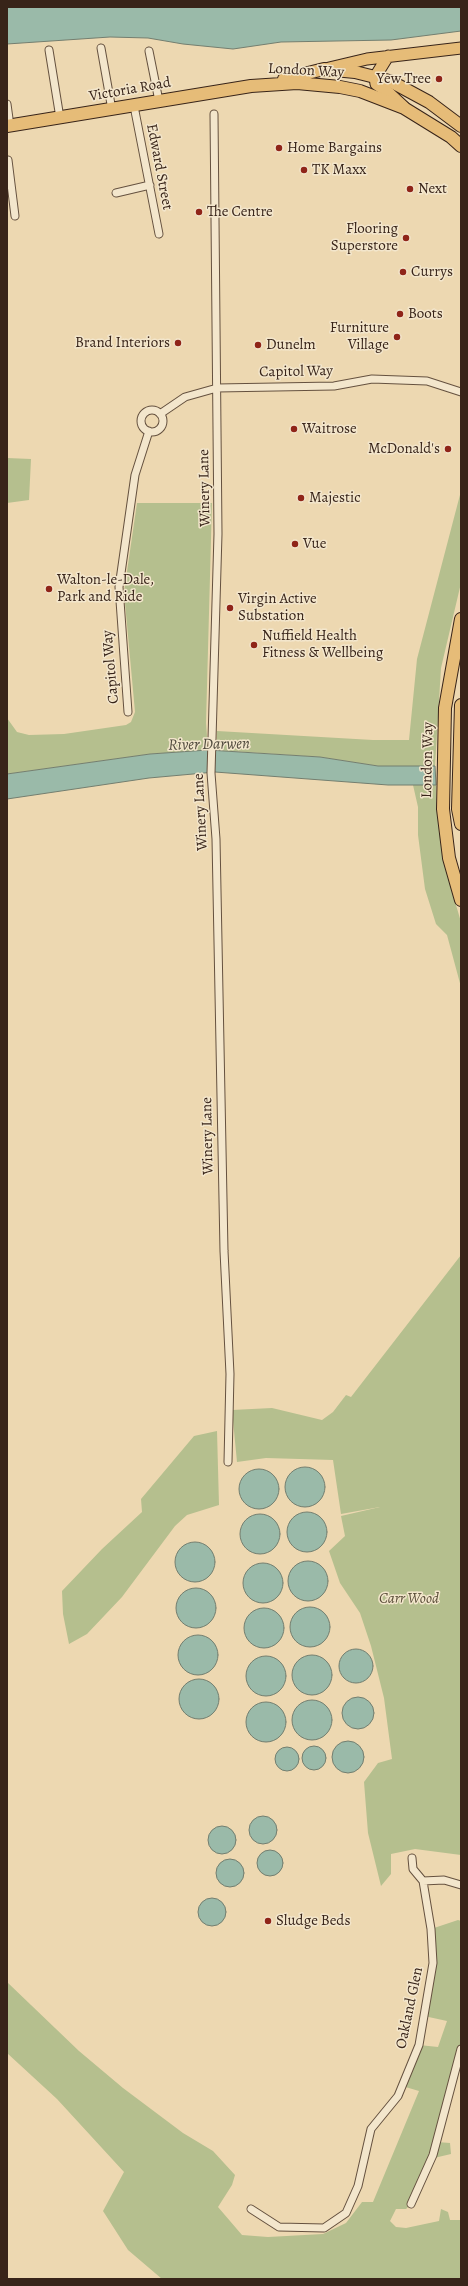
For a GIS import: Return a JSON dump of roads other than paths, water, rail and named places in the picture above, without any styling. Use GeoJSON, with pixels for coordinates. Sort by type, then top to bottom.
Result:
{"type":"FeatureCollection","features":[{"type":"Feature","properties":{"kind":"highway","name":"London Way"},"geometry":{"type":"LineString","coordinates":[[258,85],[324,69],[355,72],[392,82],[429,102],[461,126]]}},
{"type":"Feature","properties":{"kind":"highway","name":"London Way"},"geometry":{"type":"LineString","coordinates":[[258,85],[297,83],[340,86],[360,91],[404,108],[456,135],[461,146]]}},
{"type":"Feature","properties":{"kind":"highway","name":"Victoria Road"},"geometry":{"type":"LineString","coordinates":[[8,126],[258,85]]}},
{"type":"Feature","properties":{"kind":"highway","name":"London Way"},"geometry":{"type":"LineString","coordinates":[[461,620],[445,708],[444,809],[449,858],[461,900]]}},
{"type":"Feature","properties":{"kind":"highway","name":"London Way"},"geometry":{"type":"LineString","coordinates":[[461,707],[458,809],[461,824]]}},
{"type":"Feature","properties":{"kind":"main road"},"geometry":{"type":"LineString","coordinates":[[324,69],[388,56],[461,48]]}},
{"type":"Feature","properties":{"kind":"main road"},"geometry":{"type":"LineString","coordinates":[[388,56],[375,77],[376,84],[389,93],[404,108]]}},
{"type":"Feature","properties":{"kind":"street"},"geometry":{"type":"LineString","coordinates":[[101,48],[112,110]]}},
{"type":"Feature","properties":{"kind":"street"},"geometry":{"type":"LineString","coordinates":[[49,50],[60,118]]}},
{"type":"Feature","properties":{"kind":"street"},"geometry":{"type":"LineString","coordinates":[[149,51],[159,101]]}},
{"type":"Feature","properties":{"kind":"street"},"geometry":{"type":"LineString","coordinates":[[7,104],[8,126]]}},
{"type":"Feature","properties":{"kind":"street","name":"Edward Street"},"geometry":{"type":"LineString","coordinates":[[134,106],[159,234]]}},
{"type":"Feature","properties":{"kind":"street","name":"Winery Lane"},"geometry":{"type":"LineString","coordinates":[[214,114],[218,534],[211,771],[216,839],[224,1251],[230,1374],[228,1409],[228,1462]]}},
{"type":"Feature","properties":{"kind":"street"},"geometry":{"type":"LineString","coordinates":[[8,160],[10,199],[16,216]]}},
{"type":"Feature","properties":{"kind":"street"},"geometry":{"type":"LineString","coordinates":[[116,193],[150,185]]}},
{"type":"Feature","properties":{"kind":"street","name":"Capitol Way"},"geometry":{"type":"LineString","coordinates":[[128,712],[119,587],[135,475],[148,432],[142,425],[144,414],[153,410],[160,414],[185,397],[217,388],[334,386],[372,379],[427,381],[461,392]]}},
{"type":"Feature","properties":{"kind":"street"},"geometry":{"type":"LineString","coordinates":[[148,432],[156,432],[161,428],[163,422],[160,414]]}},
{"type":"Feature","properties":{"kind":"street","name":"Oakland Glen"},"geometry":{"type":"LineString","coordinates":[[251,2209],[278,2227],[324,2228],[346,2213],[358,2186],[371,2129],[398,2096],[419,2045],[433,1963],[431,1929],[423,1881],[413,1869],[412,1858]]}},
{"type":"Feature","properties":{"kind":"street"},"geometry":{"type":"LineString","coordinates":[[423,1881],[444,1880],[461,1885]]}},
{"type":"Feature","properties":{"kind":"street"},"geometry":{"type":"LineString","coordinates":[[411,2204],[433,2155],[461,2049]]}},
{"type":"Feature","properties":{"kind":"place","name":"Yew Tree"},"geometry":{"type":"Point","coordinates":[439,79]}},
{"type":"Feature","properties":{"kind":"place","name":"Home Bargains"},"geometry":{"type":"Point","coordinates":[279,148]}},
{"type":"Feature","properties":{"kind":"place","name":"TK Maxx"},"geometry":{"type":"Point","coordinates":[304,170]}},
{"type":"Feature","properties":{"kind":"place","name":"Next"},"geometry":{"type":"Point","coordinates":[410,189]}},
{"type":"Feature","properties":{"kind":"place","name":"The Centre"},"geometry":{"type":"Point","coordinates":[199,212]}},
{"type":"Feature","properties":{"kind":"place","name":"Flooring Superstore"},"geometry":{"type":"Point","coordinates":[406,238]}},
{"type":"Feature","properties":{"kind":"place","name":"Currys"},"geometry":{"type":"Point","coordinates":[403,272]}},
{"type":"Feature","properties":{"kind":"place","name":"Boots"},"geometry":{"type":"Point","coordinates":[400,314]}},
{"type":"Feature","properties":{"kind":"place","name":"Furniture Village"},"geometry":{"type":"Point","coordinates":[397,337]}},
{"type":"Feature","properties":{"kind":"place","name":"Brand Interiors"},"geometry":{"type":"Point","coordinates":[178,343]}},
{"type":"Feature","properties":{"kind":"place","name":"Dunelm"},"geometry":{"type":"Point","coordinates":[258,345]}},
{"type":"Feature","properties":{"kind":"place","name":"Waitrose"},"geometry":{"type":"Point","coordinates":[294,429]}},
{"type":"Feature","properties":{"kind":"place","name":"McDonald's"},"geometry":{"type":"Point","coordinates":[448,449]}},
{"type":"Feature","properties":{"kind":"place","name":"Majestic"},"geometry":{"type":"Point","coordinates":[301,498]}},
{"type":"Feature","properties":{"kind":"place","name":"Vue"},"geometry":{"type":"Point","coordinates":[295,544]}},
{"type":"Feature","properties":{"kind":"place","name":"Walton-le-Dale, Park and Ride"},"geometry":{"type":"Point","coordinates":[49,589]}},
{"type":"Feature","properties":{"kind":"place","name":"Virgin Active Substation"},"geometry":{"type":"Point","coordinates":[230,608]}},
{"type":"Feature","properties":{"kind":"place","name":"Nuffield Health Fitness & Wellbeing"},"geometry":{"type":"Point","coordinates":[254,645]}},
{"type":"Feature","properties":{"kind":"place","name":"Sludge Beds"},"geometry":{"type":"Point","coordinates":[268,1921]}},
{"type":"Feature","properties":{"kind":"water label","name":"River Darwen"},"geometry":{"type":"Point","coordinates":[209,745]}},
{"type":"Feature","properties":{"kind":"park label","name":"Carr Wood"},"geometry":{"type":"Point","coordinates":[409,1599]}}]}
